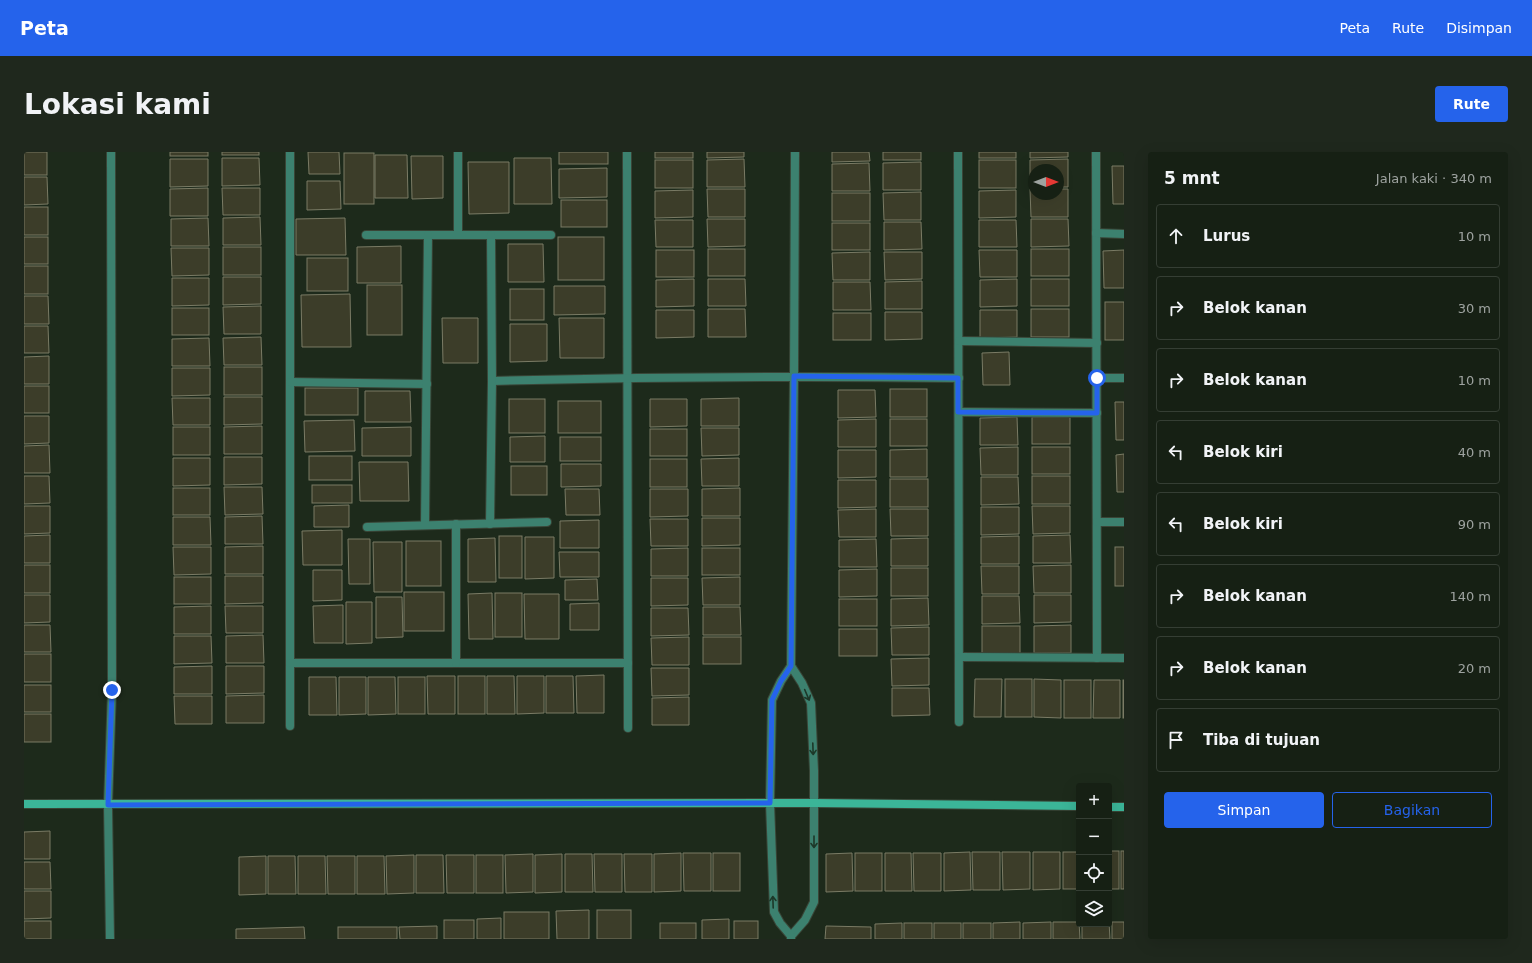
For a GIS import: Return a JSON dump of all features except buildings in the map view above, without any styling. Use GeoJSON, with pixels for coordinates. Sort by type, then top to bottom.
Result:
{"type":"FeatureCollection","features":[{"type":"Feature","properties":{"kind":"street"},"geometry":{"type":"LineString","coordinates":[[110,939],[108,805],[112,690],[111,152]]}},
{"type":"Feature","properties":{"kind":"street"},"geometry":{"type":"LineString","coordinates":[[290,152],[290,726]]}},
{"type":"Feature","properties":{"kind":"street"},"geometry":{"type":"LineString","coordinates":[[458,152],[458,235]]}},
{"type":"Feature","properties":{"kind":"street"},"geometry":{"type":"LineString","coordinates":[[627,152],[628,728]]}},
{"type":"Feature","properties":{"kind":"street"},"geometry":{"type":"LineString","coordinates":[[791,666],[802,683],[810,703],[813,727],[814,902],[805,920],[791,937],[780,923],[774,912],[770,776],[772,700],[781,681],[791,666],[795,152]]}},
{"type":"Feature","properties":{"kind":"street"},"geometry":{"type":"LineString","coordinates":[[958,152],[959,722]]}},
{"type":"Feature","properties":{"kind":"street"},"geometry":{"type":"LineString","coordinates":[[1096,152],[1097,658]]}},
{"type":"Feature","properties":{"kind":"street"},"geometry":{"type":"LineString","coordinates":[[1096,234],[1124,234]]}},
{"type":"Feature","properties":{"kind":"street"},"geometry":{"type":"LineString","coordinates":[[366,235],[551,235]]}},
{"type":"Feature","properties":{"kind":"street"},"geometry":{"type":"LineString","coordinates":[[425,526],[428,235]]}},
{"type":"Feature","properties":{"kind":"street"},"geometry":{"type":"LineString","coordinates":[[490,524],[492,380],[491,235]]}},
{"type":"Feature","properties":{"kind":"street"},"geometry":{"type":"LineString","coordinates":[[958,341],[1097,343]]}},
{"type":"Feature","properties":{"kind":"street"},"geometry":{"type":"LineString","coordinates":[[492,380],[794,376],[958,378]]}},
{"type":"Feature","properties":{"kind":"street"},"geometry":{"type":"LineString","coordinates":[[1097,378],[1124,378]]}},
{"type":"Feature","properties":{"kind":"street"},"geometry":{"type":"LineString","coordinates":[[290,382],[427,384]]}},
{"type":"Feature","properties":{"kind":"street"},"geometry":{"type":"LineString","coordinates":[[958,412],[1097,413]]}},
{"type":"Feature","properties":{"kind":"street"},"geometry":{"type":"LineString","coordinates":[[367,526],[425,526],[547,522]]}},
{"type":"Feature","properties":{"kind":"street"},"geometry":{"type":"LineString","coordinates":[[1097,522],[1124,522]]}},
{"type":"Feature","properties":{"kind":"street"},"geometry":{"type":"LineString","coordinates":[[456,524],[456,663]]}},
{"type":"Feature","properties":{"kind":"street"},"geometry":{"type":"LineString","coordinates":[[959,657],[1124,658]]}},
{"type":"Feature","properties":{"kind":"street"},"geometry":{"type":"LineString","coordinates":[[290,663],[628,663]]}},
{"type":"Feature","properties":{"kind":"street"},"geometry":{"type":"LineString","coordinates":[[24,804],[814,803],[1076,806]]}},
{"type":"Feature","properties":{"kind":"street"},"geometry":{"type":"LineString","coordinates":[[1112,807],[1124,807]]}},
{"type":"Feature","properties":{"kind":"route"},"geometry":{"type":"LineString","coordinates":[[112,690],[108,805],[770,803],[772,700],[781,681],[791,666],[794,376],[958,378],[958,412],[1097,413],[1097,378]]}}]}
